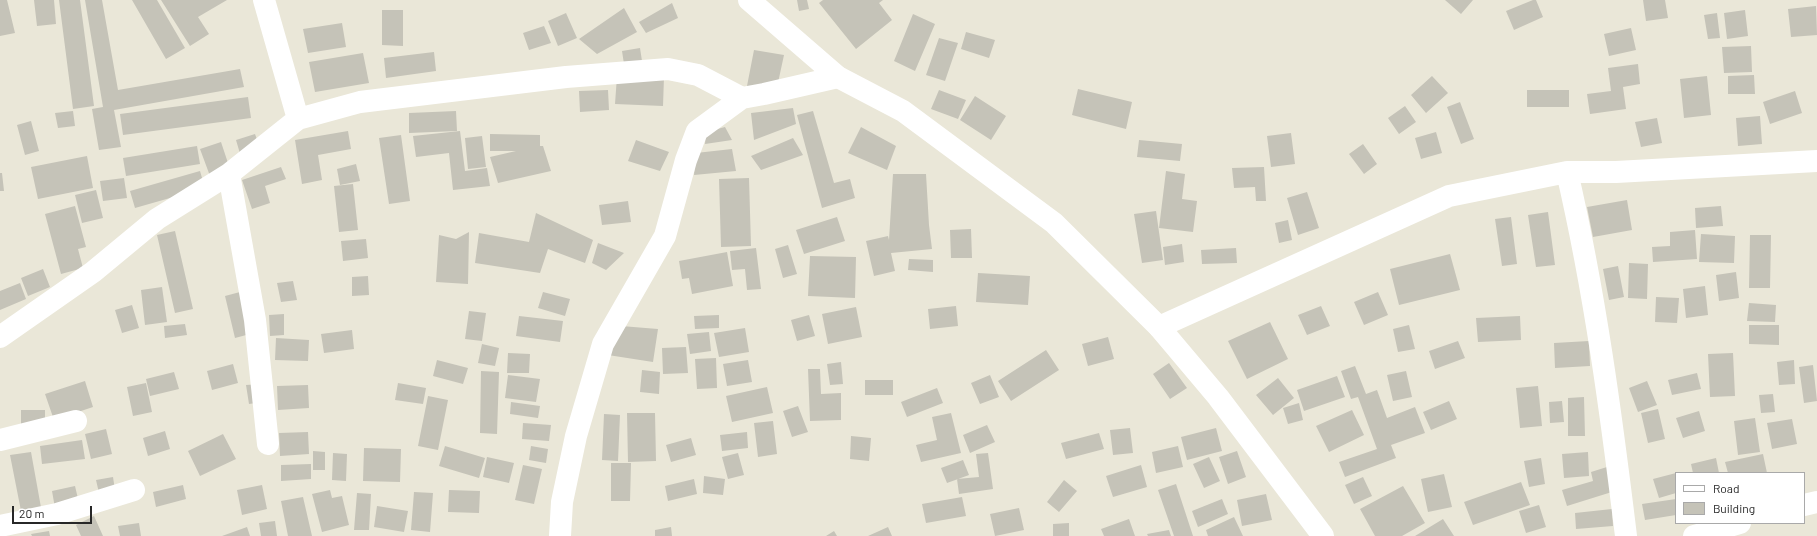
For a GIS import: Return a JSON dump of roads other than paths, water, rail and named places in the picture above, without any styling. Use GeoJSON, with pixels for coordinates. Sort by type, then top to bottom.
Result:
{"type":"FeatureCollection","features":[{"type":"Feature","properties":{"kind":"street"},"geometry":{"type":"LineString","coordinates":[[264,0],[298,119]]}},
{"type":"Feature","properties":{"kind":"street"},"geometry":{"type":"LineString","coordinates":[[749,0],[838,77],[903,111],[1054,223],[1159,327],[1218,397],[1323,536]]}},
{"type":"Feature","properties":{"kind":"street"},"geometry":{"type":"LineString","coordinates":[[0,337],[93,272],[157,219],[229,174],[298,119],[360,102],[566,77],[668,69],[698,75],[742,98]]}},
{"type":"Feature","properties":{"kind":"street"},"geometry":{"type":"LineString","coordinates":[[560,536],[562,502],[576,436],[603,344],[665,236],[686,160],[697,131],[742,98],[838,77]]}},
{"type":"Feature","properties":{"kind":"street"},"geometry":{"type":"LineString","coordinates":[[1159,327],[1449,196],[1567,172],[1616,172],[1817,161]]}},
{"type":"Feature","properties":{"kind":"street"},"geometry":{"type":"LineString","coordinates":[[1567,172],[1584,245],[1599,329],[1611,409],[1626,536]]}},
{"type":"Feature","properties":{"kind":"street"},"geometry":{"type":"LineString","coordinates":[[229,174],[255,320],[268,444]]}},
{"type":"Feature","properties":{"kind":"street"},"geometry":{"type":"LineString","coordinates":[[0,440],[76,420]]}},
{"type":"Feature","properties":{"kind":"street"},"geometry":{"type":"LineString","coordinates":[[0,526],[57,514],[134,490]]}},
{"type":"Feature","properties":{"kind":"street"},"geometry":{"type":"LineString","coordinates":[[1805,505],[1817,502]]}},
{"type":"Feature","properties":{"kind":"street"},"geometry":{"type":"LineString","coordinates":[[1694,536],[1736,524]]}}]}
